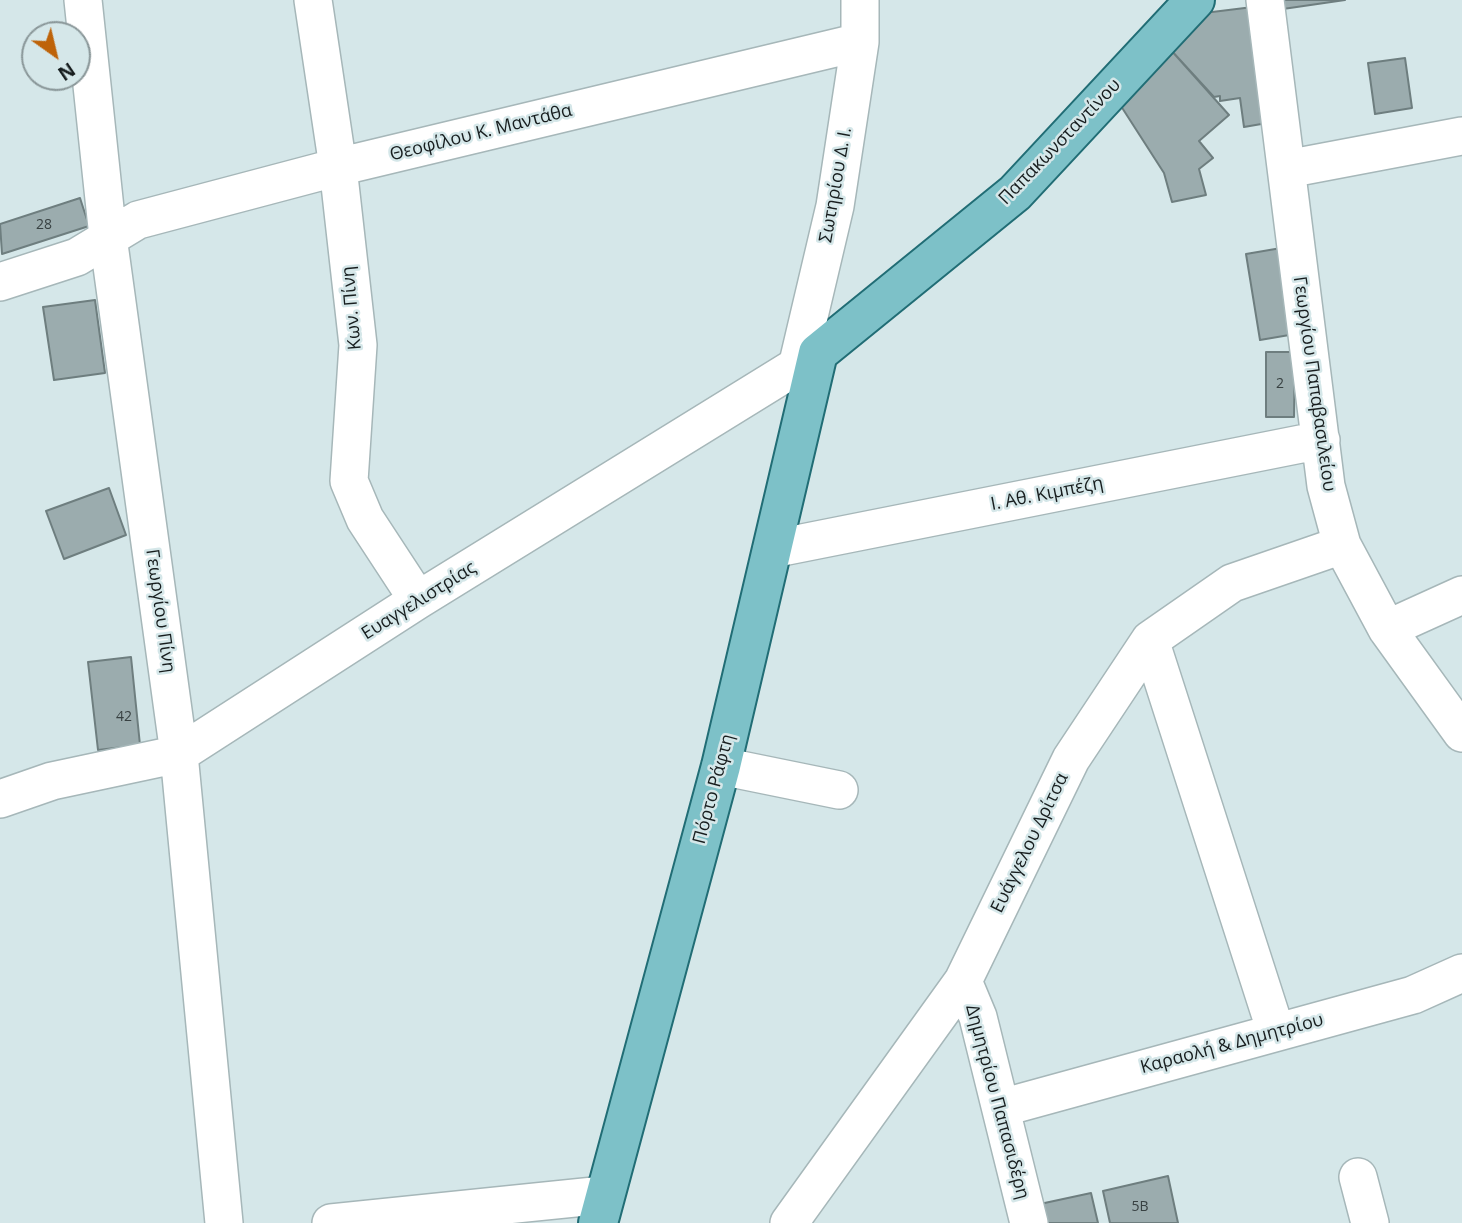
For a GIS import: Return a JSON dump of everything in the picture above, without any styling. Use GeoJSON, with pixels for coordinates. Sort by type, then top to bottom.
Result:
{"type":"FeatureCollection","features":[{"type":"Feature","properties":{"kind":"main road","name":"Παπακωνσταντίνου"},"geometry":{"type":"LineString","coordinates":[[807,360],[1015,193],[1195,0]]}},
{"type":"Feature","properties":{"kind":"main road","name":"Πόρτο Ράφτη"},"geometry":{"type":"LineString","coordinates":[[601,1209],[721,766],[772,548],[807,360]]}},
{"type":"Feature","properties":{"kind":"street","name":"Γεωργίου Πίνη"},"geometry":{"type":"LineString","coordinates":[[83,0],[108,237],[179,754],[224,1223]]}},
{"type":"Feature","properties":{"kind":"street","name":"Κων. Πίνη"},"geometry":{"type":"LineString","coordinates":[[313,0],[338,167],[358,345],[349,481],[365,519],[418,600]]}},
{"type":"Feature","properties":{"kind":"street","name":"Σωτηρίου Δ. Ι."},"geometry":{"type":"LineString","coordinates":[[807,360],[835,206],[860,42],[860,0]]}},
{"type":"Feature","properties":{"kind":"street","name":"Γεωργίου Παπαβασιλείου"},"geometry":{"type":"LineString","coordinates":[[1265,0],[1326,486],[1342,545],[1387,629],[1462,733]]}},
{"type":"Feature","properties":{"kind":"street","name":"Θεοφίλου Κ. Μαντάθα"},"geometry":{"type":"LineString","coordinates":[[0,282],[77,257],[138,220],[338,167],[860,42]]}},
{"type":"Feature","properties":{"kind":"street"},"geometry":{"type":"LineString","coordinates":[[1287,170],[1462,136]]}},
{"type":"Feature","properties":{"kind":"street","name":"Ευαγγελιστρίας"},"geometry":{"type":"LineString","coordinates":[[0,799],[52,781],[179,754],[418,600],[807,360]]}},
{"type":"Feature","properties":{"kind":"street","name":"Ι. Αθ. Κιμπέζη"},"geometry":{"type":"LineString","coordinates":[[772,548],[1321,440]]}},
{"type":"Feature","properties":{"kind":"street","name":"Ευάγγελου Δρίτσα"},"geometry":{"type":"LineString","coordinates":[[789,1223],[963,981],[1071,759],[1150,640],[1232,583],[1342,545]]}},
{"type":"Feature","properties":{"kind":"street"},"geometry":{"type":"LineString","coordinates":[[1387,629],[1462,595]]}},
{"type":"Feature","properties":{"kind":"street"},"geometry":{"type":"LineString","coordinates":[[1150,640],[1276,1032]]}},
{"type":"Feature","properties":{"kind":"street"},"geometry":{"type":"LineString","coordinates":[[721,766],[839,790]]}},
{"type":"Feature","properties":{"kind":"street","name":"Καραολή & Δημητρίου"},"geometry":{"type":"LineString","coordinates":[[1000,1108],[1413,995],[1462,973]]}},
{"type":"Feature","properties":{"kind":"street","name":"Δημητρίου Παπασιδέρη"},"geometry":{"type":"LineString","coordinates":[[963,981],[978,1017],[1029,1223]]}},
{"type":"Feature","properties":{"kind":"street"},"geometry":{"type":"LineString","coordinates":[[1358,1177],[1370,1223]]}},
{"type":"Feature","properties":{"kind":"street"},"geometry":{"type":"LineString","coordinates":[[331,1223],[601,1209]]}},
{"type":"Feature","properties":{"kind":"building"},"geometry":{"type":"Polygon","coordinates":[[[1276,0],[1345,0],[1276,10],[1276,0]]]}},
{"type":"Feature","properties":{"kind":"building"},"geometry":{"type":"Polygon","coordinates":[[[1261,6],[1273,122],[1244,127],[1240,98],[1220,101],[1220,96],[1214,97],[1170,49],[1204,13],[1261,6]]]}},
{"type":"Feature","properties":{"kind":"building"},"geometry":{"type":"Polygon","coordinates":[[[1170,49],[1229,115],[1199,141],[1213,158],[1199,169],[1206,195],[1172,202],[1164,173],[1119,103],[1170,49]]]}},
{"type":"Feature","properties":{"kind":"building"},"geometry":{"type":"Polygon","coordinates":[[[1405,58],[1412,108],[1375,114],[1368,63],[1405,58]]]}},
{"type":"Feature","properties":{"kind":"building"},"geometry":{"type":"Polygon","coordinates":[[[80,198],[89,226],[2,254],[0,224],[80,198]]]}},
{"type":"Feature","properties":{"kind":"building"},"geometry":{"type":"Polygon","coordinates":[[[1287,247],[1301,333],[1260,340],[1246,254],[1287,247]]]}},
{"type":"Feature","properties":{"kind":"building"},"geometry":{"type":"Polygon","coordinates":[[[95,300],[105,373],[54,380],[43,307],[95,300]]]}},
{"type":"Feature","properties":{"kind":"building"},"geometry":{"type":"Polygon","coordinates":[[[1266,352],[1295,352],[1294,417],[1266,417],[1266,352]]]}},
{"type":"Feature","properties":{"kind":"building"},"geometry":{"type":"Polygon","coordinates":[[[109,488],[126,535],[64,559],[46,511],[109,488]]]}},
{"type":"Feature","properties":{"kind":"building"},"geometry":{"type":"Polygon","coordinates":[[[131,657],[140,745],[98,750],[88,662],[131,657]]]}},
{"type":"Feature","properties":{"kind":"building"},"geometry":{"type":"Polygon","coordinates":[[[1168,1176],[1178,1223],[1110,1223],[1103,1191],[1168,1176]]]}},
{"type":"Feature","properties":{"kind":"building"},"geometry":{"type":"Polygon","coordinates":[[[1091,1193],[1098,1223],[1030,1223],[1026,1207],[1091,1193]]]}}]}
